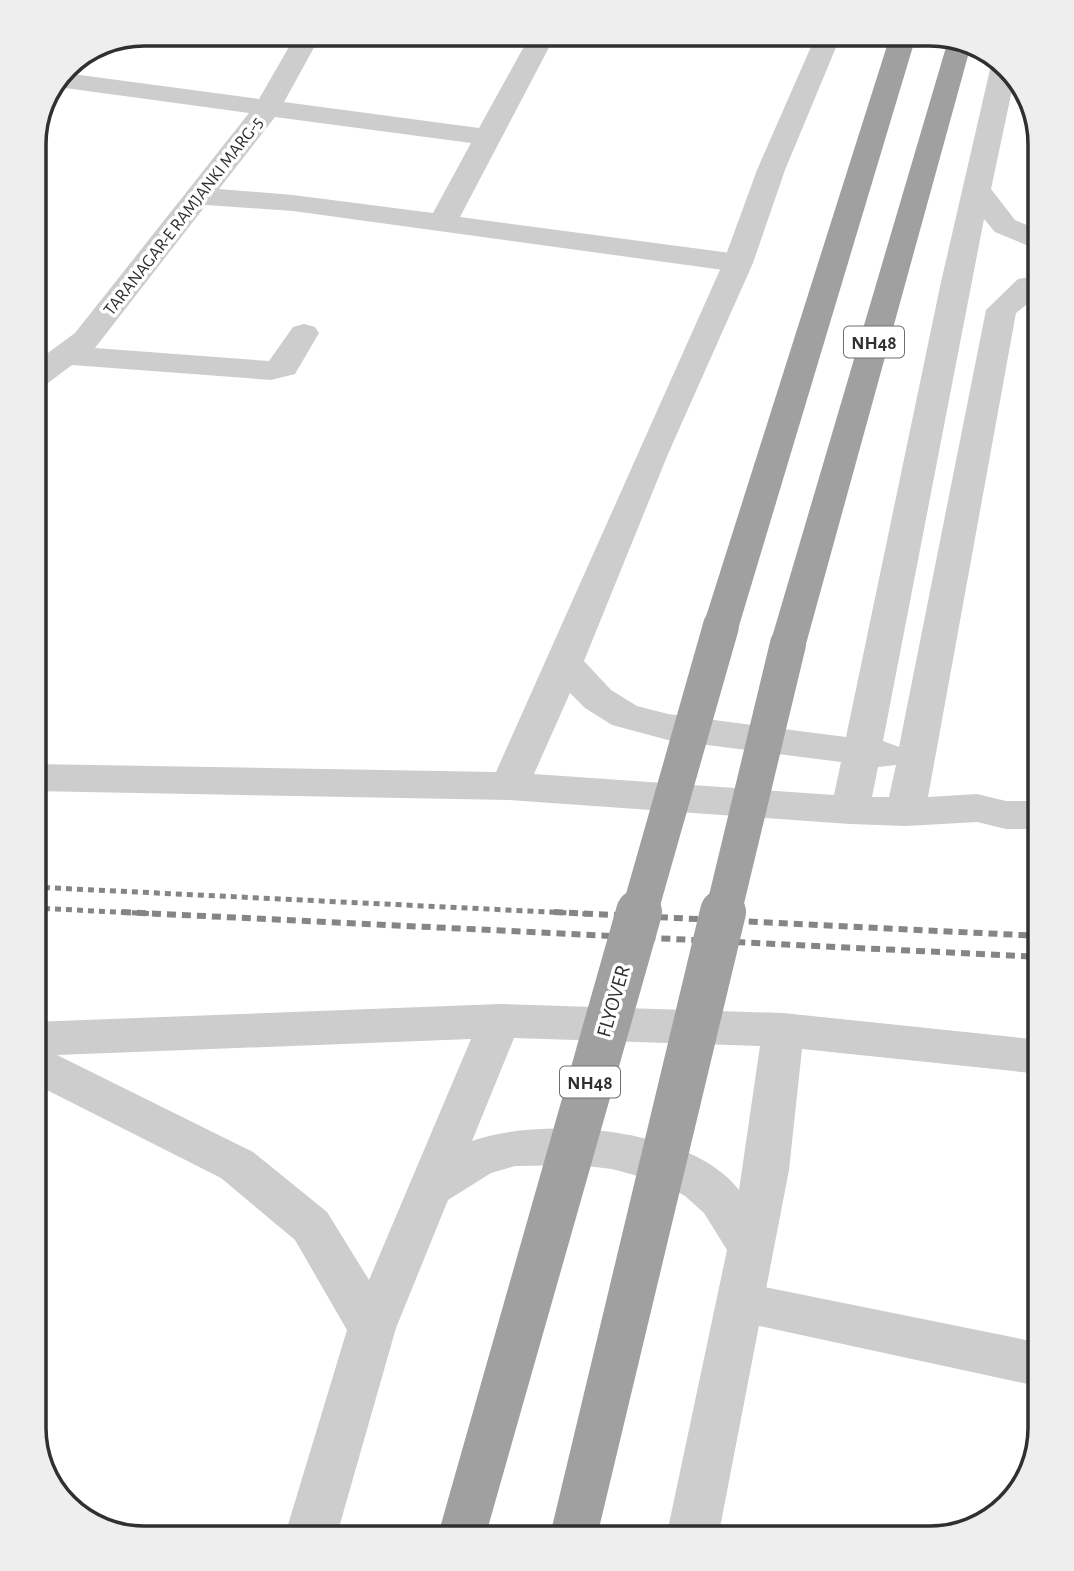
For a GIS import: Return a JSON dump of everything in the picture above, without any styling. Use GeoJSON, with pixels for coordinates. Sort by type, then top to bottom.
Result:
{"type":"FeatureCollection","features":[{"type":"Feature","properties":{"kind":"highway","name":"FLYOVER"},"geometry":{"type":"LineString","coordinates":[[465,1525],[721,626],[900,46]]}},
{"type":"Feature","properties":{"kind":"highway","name":"NH48"},"geometry":{"type":"LineString","coordinates":[[576,1526],[788,644],[958,50]]}},
{"type":"Feature","properties":{"kind":"street","name":"TARANAGAR-E RAMJANKI MARG-5"},"geometry":{"type":"LineString","coordinates":[[46,370],[86,340],[269,107],[283,76],[302,46]]}},
{"type":"Feature","properties":{"kind":"street"},"geometry":{"type":"LineString","coordinates":[[441,225],[536,46]]}},
{"type":"Feature","properties":{"kind":"street"},"geometry":{"type":"LineString","coordinates":[[509,786],[566,661],[652,454],[738,263],[771,170],[824,46]]}},
{"type":"Feature","properties":{"kind":"street"},"geometry":{"type":"LineString","coordinates":[[850,810],[976,189],[1001,76]]}},
{"type":"Feature","properties":{"kind":"street"},"geometry":{"type":"LineString","coordinates":[[68,81],[487,136]]}},
{"type":"Feature","properties":{"kind":"street"},"geometry":{"type":"LineString","coordinates":[[976,189],[1004,226],[1028,236]]}},
{"type":"Feature","properties":{"kind":"street"},"geometry":{"type":"LineString","coordinates":[[199,197],[293,203],[738,263]]}},
{"type":"Feature","properties":{"kind":"street"},"geometry":{"type":"LineString","coordinates":[[906,812],[1001,310],[1028,286]]}},
{"type":"Feature","properties":{"kind":"street"},"geometry":{"type":"LineString","coordinates":[[66,355],[271,371],[284,367],[304,333]]}},
{"type":"Feature","properties":{"kind":"street"},"geometry":{"type":"LineString","coordinates":[[566,661],[578,680],[598,699],[625,716],[667,727],[916,758]]}},
{"type":"Feature","properties":{"kind":"street"},"geometry":{"type":"LineString","coordinates":[[46,777],[509,786],[850,810],[906,812],[977,808],[1006,816],[1028,815]]}},
{"type":"Feature","properties":{"kind":"street"},"geometry":{"type":"LineString","coordinates":[[977,808],[1003,796],[1028,795]]}},
{"type":"Feature","properties":{"kind":"street"},"geometry":{"type":"LineString","coordinates":[[314,1525],[372,1328],[500,1021]]}},
{"type":"Feature","properties":{"kind":"street"},"geometry":{"type":"LineString","coordinates":[[46,1038],[500,1021],[783,1030],[1028,1056]]}},
{"type":"Feature","properties":{"kind":"street"},"geometry":{"type":"LineString","coordinates":[[695,1526],[766,1170],[783,1030]]}},
{"type":"Feature","properties":{"kind":"street"},"geometry":{"type":"LineString","coordinates":[[46,1070],[237,1166],[311,1226],[372,1328]]}},
{"type":"Feature","properties":{"kind":"street"},"geometry":{"type":"LineString","coordinates":[[430,1188],[490,1153],[536,1145],[598,1149],[639,1156],[695,1176],[720,1198],[750,1250]]}},
{"type":"Feature","properties":{"kind":"street"},"geometry":{"type":"LineString","coordinates":[[740,1303],[1028,1363]]}},
{"type":"Feature","properties":{"kind":"railway"},"geometry":{"type":"LineString","coordinates":[[46,888],[590,914]]}},
{"type":"Feature","properties":{"kind":"railway"},"geometry":{"type":"LineString","coordinates":[[46,909],[158,914]]}},
{"type":"Feature","properties":{"kind":"railway"},"geometry":{"type":"LineString","coordinates":[[122,912],[1028,956]]}},
{"type":"Feature","properties":{"kind":"railway"},"geometry":{"type":"LineString","coordinates":[[554,912],[1028,935]]}}]}
